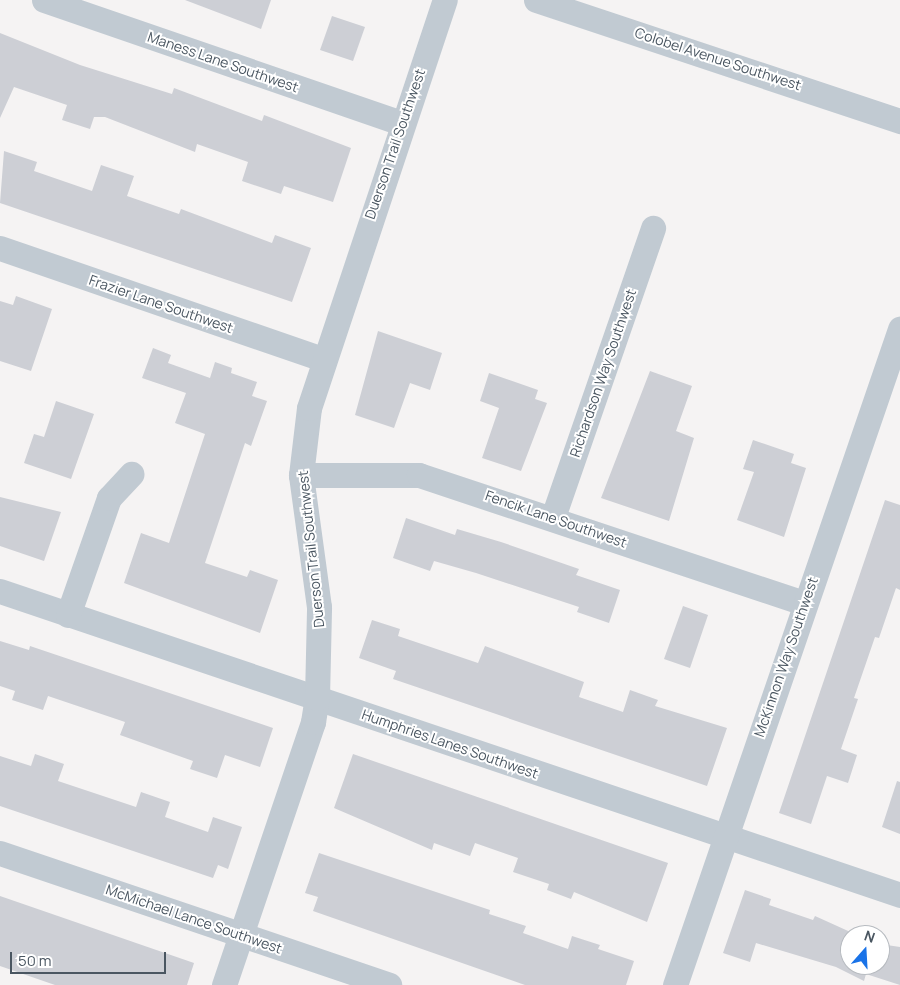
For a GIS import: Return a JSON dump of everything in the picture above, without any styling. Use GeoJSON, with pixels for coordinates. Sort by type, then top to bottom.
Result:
{"type":"FeatureCollection","features":[{"type":"Feature","properties":{"kind":"street","name":"Maness Lane Southwest"},"geometry":{"type":"LineString","coordinates":[[44,0],[402,123]]}},
{"type":"Feature","properties":{"kind":"street","name":"Duerson Trail Southwest"},"geometry":{"type":"LineString","coordinates":[[224,985],[313,722],[317,698],[319,607],[301,475],[306,424],[322,359],[446,0]]}},
{"type":"Feature","properties":{"kind":"street","name":"Colobel Avenue Southwest"},"geometry":{"type":"LineString","coordinates":[[536,0],[900,121]]}},
{"type":"Feature","properties":{"kind":"street","name":"Richardson Way Southwest"},"geometry":{"type":"LineString","coordinates":[[553,518],[653,228]]}},
{"type":"Feature","properties":{"kind":"street","name":"Frazier Lane Southwest"},"geometry":{"type":"LineString","coordinates":[[0,248],[322,359]]}},
{"type":"Feature","properties":{"kind":"street","name":"McKinnon Way Southwest"},"geometry":{"type":"LineString","coordinates":[[675,985],[804,603],[900,330]]}},
{"type":"Feature","properties":{"kind":"street"},"geometry":{"type":"LineString","coordinates":[[68,615],[109,498],[132,474]]}},
{"type":"Feature","properties":{"kind":"street","name":"Fencik Lane Southwest"},"geometry":{"type":"LineString","coordinates":[[301,475],[419,475],[804,603]]}},
{"type":"Feature","properties":{"kind":"street","name":"Humphries Lanes Southwest"},"geometry":{"type":"LineString","coordinates":[[0,592],[317,698],[725,839],[900,896]]}},
{"type":"Feature","properties":{"kind":"street","name":"McMichael Lance Southwest"},"geometry":{"type":"LineString","coordinates":[[0,854],[389,985]]}},
{"type":"Feature","properties":{"kind":"building"},"geometry":{"type":"Polygon","coordinates":[[[185,0],[271,0],[261,29],[185,0]]]}},
{"type":"Feature","properties":{"kind":"building"},"geometry":{"type":"Polygon","coordinates":[[[332,16],[365,27],[353,61],[320,50],[332,16]]]}},
{"type":"Feature","properties":{"kind":"building"},"geometry":{"type":"Polygon","coordinates":[[[0,33],[80,65],[172,94],[174,88],[262,121],[264,115],[351,148],[333,202],[284,186],[281,194],[242,181],[248,162],[197,144],[195,152],[105,117],[94,117],[90,129],[62,120],[67,105],[14,87],[0,118],[0,33]]]}},
{"type":"Feature","properties":{"kind":"building"},"geometry":{"type":"Polygon","coordinates":[[[4,151],[37,162],[34,171],[92,191],[101,165],[134,176],[127,196],[179,214],[181,209],[272,243],[275,235],[311,248],[292,302],[0,203],[4,151]]]}},
{"type":"Feature","properties":{"kind":"building"},"geometry":{"type":"Polygon","coordinates":[[[16,296],[52,309],[31,371],[0,361],[0,301],[13,305],[16,296]]]}},
{"type":"Feature","properties":{"kind":"building"},"geometry":{"type":"Polygon","coordinates":[[[378,331],[442,353],[430,390],[410,383],[394,428],[355,415],[378,331]]]}},
{"type":"Feature","properties":{"kind":"building"},"geometry":{"type":"Polygon","coordinates":[[[153,348],[171,355],[168,363],[210,378],[215,362],[232,368],[231,373],[257,382],[252,396],[267,401],[251,446],[245,443],[205,563],[247,577],[250,570],[278,580],[260,633],[124,583],[141,533],[169,543],[205,434],[175,423],[186,393],[142,378],[153,348]]]}},
{"type":"Feature","properties":{"kind":"building"},"geometry":{"type":"Polygon","coordinates":[[[650,371],[692,386],[676,431],[694,438],[669,521],[601,498],[650,371]]]}},
{"type":"Feature","properties":{"kind":"building"},"geometry":{"type":"Polygon","coordinates":[[[489,373],[538,390],[535,399],[547,403],[521,471],[482,458],[499,408],[480,401],[489,373]]]}},
{"type":"Feature","properties":{"kind":"building"},"geometry":{"type":"Polygon","coordinates":[[[56,401],[94,414],[71,479],[24,463],[34,434],[44,437],[56,401]]]}},
{"type":"Feature","properties":{"kind":"building"},"geometry":{"type":"Polygon","coordinates":[[[753,440],[794,454],[791,463],[806,468],[784,537],[737,520],[754,472],[743,469],[753,440]]]}},
{"type":"Feature","properties":{"kind":"building"},"geometry":{"type":"Polygon","coordinates":[[[0,497],[61,512],[44,561],[0,546],[0,497]]]}},
{"type":"Feature","properties":{"kind":"building"},"geometry":{"type":"Polygon","coordinates":[[[885,500],[900,505],[900,590],[896,588],[879,638],[875,637],[854,698],[858,699],[841,749],[857,755],[848,783],[827,776],[811,824],[779,813],[885,500]]]}},
{"type":"Feature","properties":{"kind":"building"},"geometry":{"type":"Polygon","coordinates":[[[406,518],[455,535],[457,529],[501,542],[579,569],[576,575],[620,590],[609,623],[577,612],[579,607],[476,573],[434,561],[430,571],[393,558],[406,518]]]}},
{"type":"Feature","properties":{"kind":"building"},"geometry":{"type":"Polygon","coordinates":[[[683,606],[708,615],[690,668],[664,659],[683,606]]]}},
{"type":"Feature","properties":{"kind":"building"},"geometry":{"type":"Polygon","coordinates":[[[372,620],[400,629],[398,636],[478,663],[485,646],[584,682],[579,697],[623,712],[630,690],[658,700],[655,706],[727,728],[707,786],[393,679],[396,671],[359,658],[372,620]]]}},
{"type":"Feature","properties":{"kind":"building"},"geometry":{"type":"Polygon","coordinates":[[[0,641],[29,650],[30,646],[273,728],[260,767],[225,755],[217,778],[190,769],[193,761],[120,735],[125,722],[48,696],[43,710],[12,700],[15,691],[0,686],[0,641]]]}},
{"type":"Feature","properties":{"kind":"building"},"geometry":{"type":"Polygon","coordinates":[[[35,754],[64,764],[58,781],[136,807],[141,792],[170,802],[165,817],[208,832],[213,817],[242,827],[228,869],[218,865],[213,878],[0,806],[0,756],[31,766],[35,754]]]}},
{"type":"Feature","properties":{"kind":"building"},"geometry":{"type":"Polygon","coordinates":[[[353,754],[668,863],[647,922],[574,892],[571,899],[547,890],[549,884],[513,872],[518,858],[475,843],[470,856],[434,843],[432,850],[334,808],[353,754]]]}},
{"type":"Feature","properties":{"kind":"building"},"geometry":{"type":"Polygon","coordinates":[[[897,781],[900,782],[900,834],[882,827],[897,781]]]}},
{"type":"Feature","properties":{"kind":"building"},"geometry":{"type":"Polygon","coordinates":[[[319,853],[490,910],[489,914],[526,926],[523,933],[568,949],[572,936],[600,945],[598,949],[634,961],[626,985],[525,985],[313,911],[318,897],[305,893],[319,853]]]}},
{"type":"Feature","properties":{"kind":"building"},"geometry":{"type":"Polygon","coordinates":[[[745,890],[771,899],[769,905],[813,920],[815,916],[840,927],[840,969],[756,943],[750,962],[723,953],[745,890]]]}},
{"type":"Feature","properties":{"kind":"building"},"geometry":{"type":"Polygon","coordinates":[[[0,896],[194,963],[187,985],[55,985],[0,966],[0,896]]]}},
{"type":"Feature","properties":{"kind":"building"},"geometry":{"type":"Polygon","coordinates":[[[890,946],[900,947],[900,985],[869,975],[890,975],[890,946]]]}},
{"type":"Feature","properties":{"kind":"building"},"geometry":{"type":"Polygon","coordinates":[[[852,975],[866,975],[864,981],[852,975]]]}}]}
